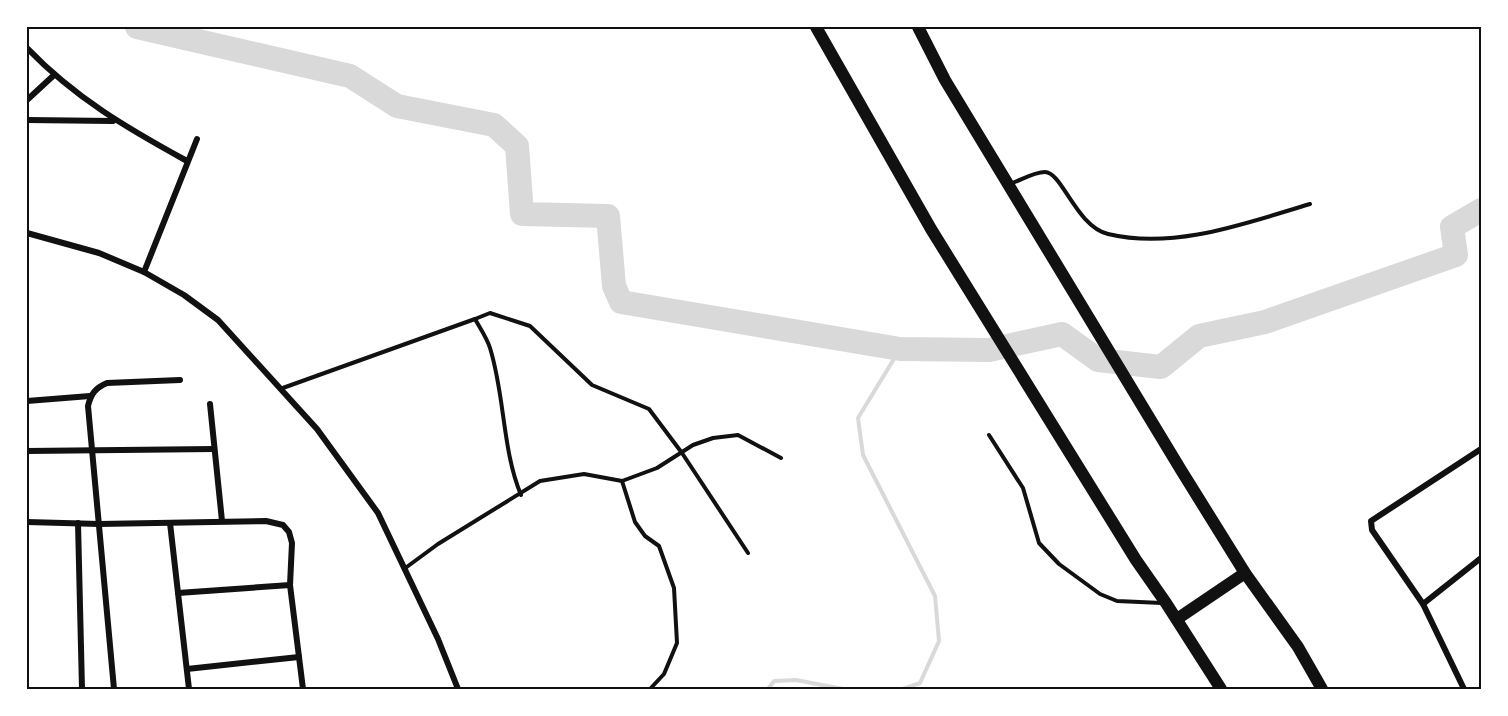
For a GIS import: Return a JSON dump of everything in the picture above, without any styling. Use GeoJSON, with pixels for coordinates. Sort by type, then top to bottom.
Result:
{"type":"FeatureCollection","features":[{"type":"Feature","properties":{"kind":"highway"},"geometry":{"type":"LineString","coordinates":[[816,27],[931,229],[1078,469],[1221,689]]}},
{"type":"Feature","properties":{"kind":"highway"},"geometry":{"type":"LineString","coordinates":[[918,27],[945,80],[1182,470],[1245,573],[1298,647],[1322,689]]}},
{"type":"Feature","properties":{"kind":"highway"},"geometry":{"type":"LineString","coordinates":[[1177,619],[1245,573]]}},
{"type":"Feature","properties":{"kind":"street"},"geometry":{"type":"LineString","coordinates":[[27,48],[53,76],[114,121],[187,161]]}},
{"type":"Feature","properties":{"kind":"street"},"geometry":{"type":"LineString","coordinates":[[27,100],[53,76]]}},
{"type":"Feature","properties":{"kind":"street"},"geometry":{"type":"LineString","coordinates":[[27,120],[114,121]]}},
{"type":"Feature","properties":{"kind":"street"},"geometry":{"type":"LineString","coordinates":[[144,272],[197,139]]}},
{"type":"Feature","properties":{"kind":"street"},"geometry":{"type":"LineString","coordinates":[[27,233],[99,253],[144,272],[184,295],[218,320],[343,462],[378,513],[438,639],[458,689]]}},
{"type":"Feature","properties":{"kind":"street"},"geometry":{"type":"LineString","coordinates":[[114,689],[88,406],[90,396],[98,387],[107,383],[180,380]]}},
{"type":"Feature","properties":{"kind":"street"},"geometry":{"type":"LineString","coordinates":[[27,401],[90,396]]}},
{"type":"Feature","properties":{"kind":"street"},"geometry":{"type":"LineString","coordinates":[[210,404],[222,521]]}},
{"type":"Feature","properties":{"kind":"street"},"geometry":{"type":"LineString","coordinates":[[27,451],[214,449]]}},
{"type":"Feature","properties":{"kind":"street"},"geometry":{"type":"LineString","coordinates":[[1464,689],[1423,604],[1372,530],[1371,521],[1481,449]]}},
{"type":"Feature","properties":{"kind":"street"},"geometry":{"type":"LineString","coordinates":[[27,522],[99,524],[266,521],[283,525],[289,532],[292,543],[290,585],[303,689]]}},
{"type":"Feature","properties":{"kind":"street"},"geometry":{"type":"LineString","coordinates":[[170,523],[189,689]]}},
{"type":"Feature","properties":{"kind":"street"},"geometry":{"type":"LineString","coordinates":[[78,524],[82,689]]}},
{"type":"Feature","properties":{"kind":"street"},"geometry":{"type":"LineString","coordinates":[[1423,604],[1481,558]]}},
{"type":"Feature","properties":{"kind":"street"},"geometry":{"type":"LineString","coordinates":[[178,593],[290,585]]}},
{"type":"Feature","properties":{"kind":"street"},"geometry":{"type":"LineString","coordinates":[[187,669],[299,657]]}},
{"type":"Feature","properties":{"kind":"lane"},"geometry":{"type":"LineString","coordinates":[[1010,184],[1043,172],[1050,173],[1062,184],[1068,198],[1081,216],[1096,230],[1131,237],[1166,238],[1219,230],[1310,204]]}},
{"type":"Feature","properties":{"kind":"lane"},"geometry":{"type":"LineString","coordinates":[[280,389],[490,313],[530,326],[592,385],[649,409],[682,453],[748,553]]}},
{"type":"Feature","properties":{"kind":"lane"},"geometry":{"type":"LineString","coordinates":[[475,319],[490,346],[508,439],[511,470],[521,495]]}},
{"type":"Feature","properties":{"kind":"lane"},"geometry":{"type":"LineString","coordinates":[[404,569],[438,544],[521,495],[540,481],[567,474],[584,474],[621,481],[657,468],[713,438],[738,435],[781,458]]}},
{"type":"Feature","properties":{"kind":"lane"},"geometry":{"type":"LineString","coordinates":[[989,435],[1023,488],[1040,543],[1059,564],[1100,594],[1117,601],[1166,603]]}},
{"type":"Feature","properties":{"kind":"lane"},"geometry":{"type":"LineString","coordinates":[[621,481],[634,522],[645,536],[659,546],[674,588],[677,643],[664,674],[650,689]]}},
{"type":"Feature","properties":{"kind":"waterway"},"geometry":{"type":"LineString","coordinates":[[137,27],[350,76],[397,106],[494,125],[517,146],[522,214],[608,216],[614,286],[621,302],[900,349],[989,350],[1062,334],[1098,360],[1161,367],[1199,336],[1265,322],[1456,255],[1452,227],[1481,210]]}},
{"type":"Feature","properties":{"kind":"waterway"},"geometry":{"type":"LineString","coordinates":[[900,349],[858,418],[863,455],[935,596],[939,641],[920,683],[903,689]]}},
{"type":"Feature","properties":{"kind":"waterway"},"geometry":{"type":"LineString","coordinates":[[768,689],[774,681],[796,680],[843,689]]}}]}
